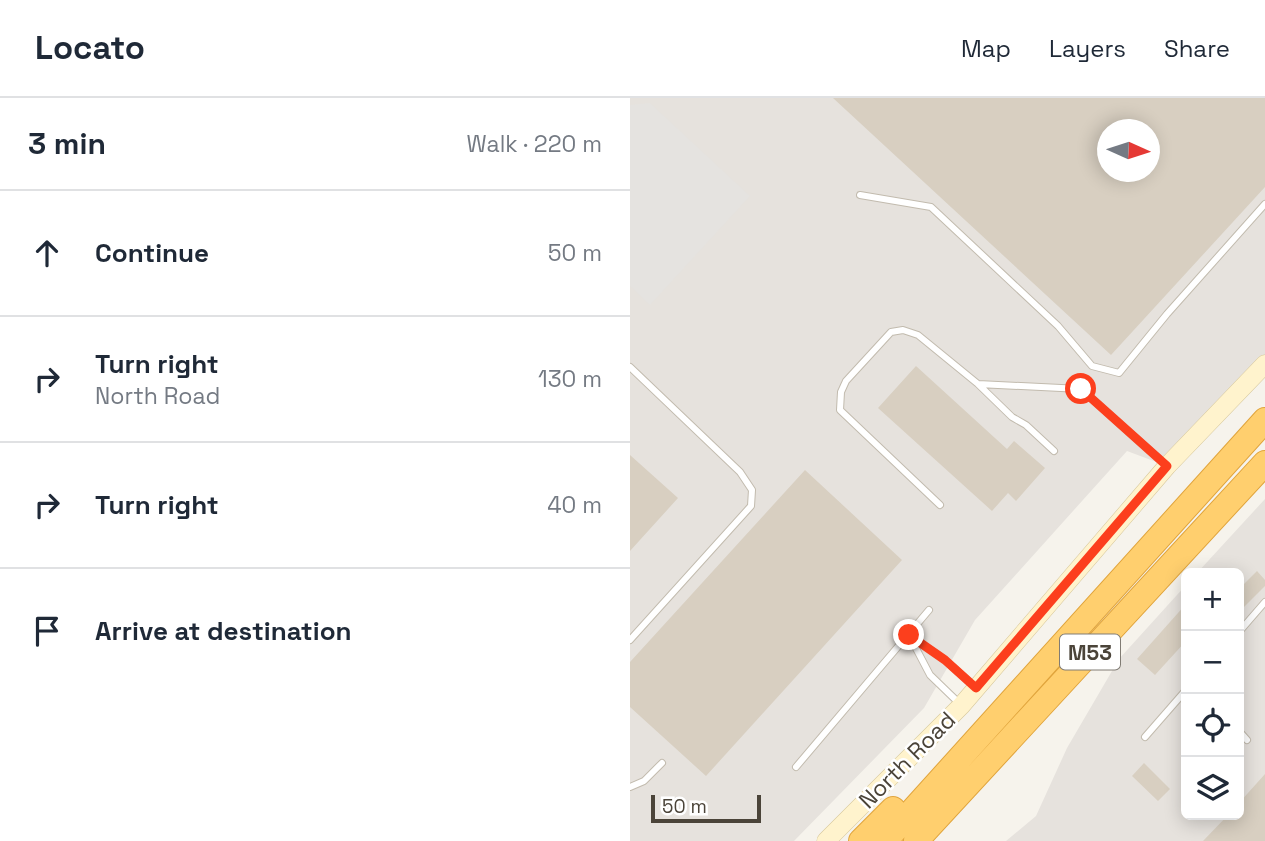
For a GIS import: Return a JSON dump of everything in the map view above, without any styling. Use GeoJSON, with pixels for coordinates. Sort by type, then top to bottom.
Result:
{"type":"FeatureCollection","features":[{"type":"Feature","properties":{"kind":"highway","name":"M53"},"geometry":{"type":"LineString","coordinates":[[884,841],[1265,420]]}},
{"type":"Feature","properties":{"kind":"highway","name":"M53"},"geometry":{"type":"LineString","coordinates":[[916,841],[1265,463]]}},
{"type":"Feature","properties":{"kind":"highway"},"geometry":{"type":"LineString","coordinates":[[862,841],[967,734],[1057,652]]}},
{"type":"Feature","properties":{"kind":"highway"},"geometry":{"type":"LineString","coordinates":[[927,841],[973,779]]}},
{"type":"Feature","properties":{"kind":"street","name":"North Road"},"geometry":{"type":"LineString","coordinates":[[826,841],[961,706],[1167,466],[1265,364]]}},
{"type":"Feature","properties":{"kind":"lane"},"geometry":{"type":"LineString","coordinates":[[860,195],[931,207],[1058,326],[1092,366],[1119,373],[1167,314],[1265,205]]}},
{"type":"Feature","properties":{"kind":"lane"},"geometry":{"type":"LineString","coordinates":[[940,505],[840,410],[841,392],[846,380],[891,332],[903,330],[918,335],[1054,451]]}},
{"type":"Feature","properties":{"kind":"lane"},"geometry":{"type":"LineString","coordinates":[[630,367],[740,472],[752,490],[751,506],[633,631],[630,640]]}},
{"type":"Feature","properties":{"kind":"lane"},"geometry":{"type":"LineString","coordinates":[[978,384],[1081,389],[1167,466]]}},
{"type":"Feature","properties":{"kind":"lane"},"geometry":{"type":"LineString","coordinates":[[1240,631],[1265,602]]}},
{"type":"Feature","properties":{"kind":"lane"},"geometry":{"type":"LineString","coordinates":[[796,767],[929,610]]}},
{"type":"Feature","properties":{"kind":"lane"},"geometry":{"type":"LineString","coordinates":[[909,635],[945,660],[976,688]]}},
{"type":"Feature","properties":{"kind":"lane"},"geometry":{"type":"LineString","coordinates":[[909,635],[930,675],[961,706]]}},
{"type":"Feature","properties":{"kind":"lane"},"geometry":{"type":"LineString","coordinates":[[1145,737],[1183,694]]}},
{"type":"Feature","properties":{"kind":"lane"},"geometry":{"type":"LineString","coordinates":[[1244,737],[1247,740]]}},
{"type":"Feature","properties":{"kind":"lane"},"geometry":{"type":"LineString","coordinates":[[630,787],[644,781],[662,763]]}},
{"type":"Feature","properties":{"kind":"shaded area"},"geometry":{"type":"Polygon","coordinates":[[[630,98],[1265,98],[1265,364],[1167,466],[1127,451],[975,620],[924,708],[794,841],[630,841],[630,98]]]}},
{"type":"Feature","properties":{"kind":"shaded area"},"geometry":{"type":"Polygon","coordinates":[[[650,103],[750,196],[650,305],[630,286],[630,105],[650,103]]]}},
{"type":"Feature","properties":{"kind":"shaded area"},"geometry":{"type":"Polygon","coordinates":[[[1265,499],[1265,841],[1006,841],[1036,816],[1067,748],[1119,659],[1181,591],[1181,820],[1244,820],[1244,568],[1202,568],[1265,499]]]}},
{"type":"Feature","properties":{"kind":"building"},"geometry":{"type":"Polygon","coordinates":[[[833,98],[1265,98],[1265,187],[1111,355],[833,98]]]}},
{"type":"Feature","properties":{"kind":"building"},"geometry":{"type":"Polygon","coordinates":[[[916,366],[1007,449],[1014,441],[1045,468],[1016,501],[1008,493],[992,511],[878,408],[916,366]]]}},
{"type":"Feature","properties":{"kind":"building"},"geometry":{"type":"Polygon","coordinates":[[[630,455],[678,498],[630,551],[630,455]]]}},
{"type":"Feature","properties":{"kind":"building"},"geometry":{"type":"Polygon","coordinates":[[[805,470],[902,560],[706,776],[630,707],[630,662],[805,470]]]}},
{"type":"Feature","properties":{"kind":"building"},"geometry":{"type":"Polygon","coordinates":[[[1257,571],[1265,580],[1265,586],[1244,607],[1244,584],[1257,571]]]}},
{"type":"Feature","properties":{"kind":"building"},"geometry":{"type":"Polygon","coordinates":[[[1181,610],[1181,646],[1155,675],[1137,659],[1181,610]]]}},
{"type":"Feature","properties":{"kind":"building"},"geometry":{"type":"Polygon","coordinates":[[[1144,763],[1170,789],[1158,801],[1132,776],[1144,763]]]}},
{"type":"Feature","properties":{"kind":"building"},"geometry":{"type":"Polygon","coordinates":[[[1265,774],[1265,841],[1203,841],[1223,820],[1244,820],[1244,797],[1265,774]]]}},
{"type":"Feature","properties":{"kind":"route"},"geometry":{"type":"LineString","coordinates":[[909,635],[945,660],[976,688],[1167,466],[1081,389]]}}]}
